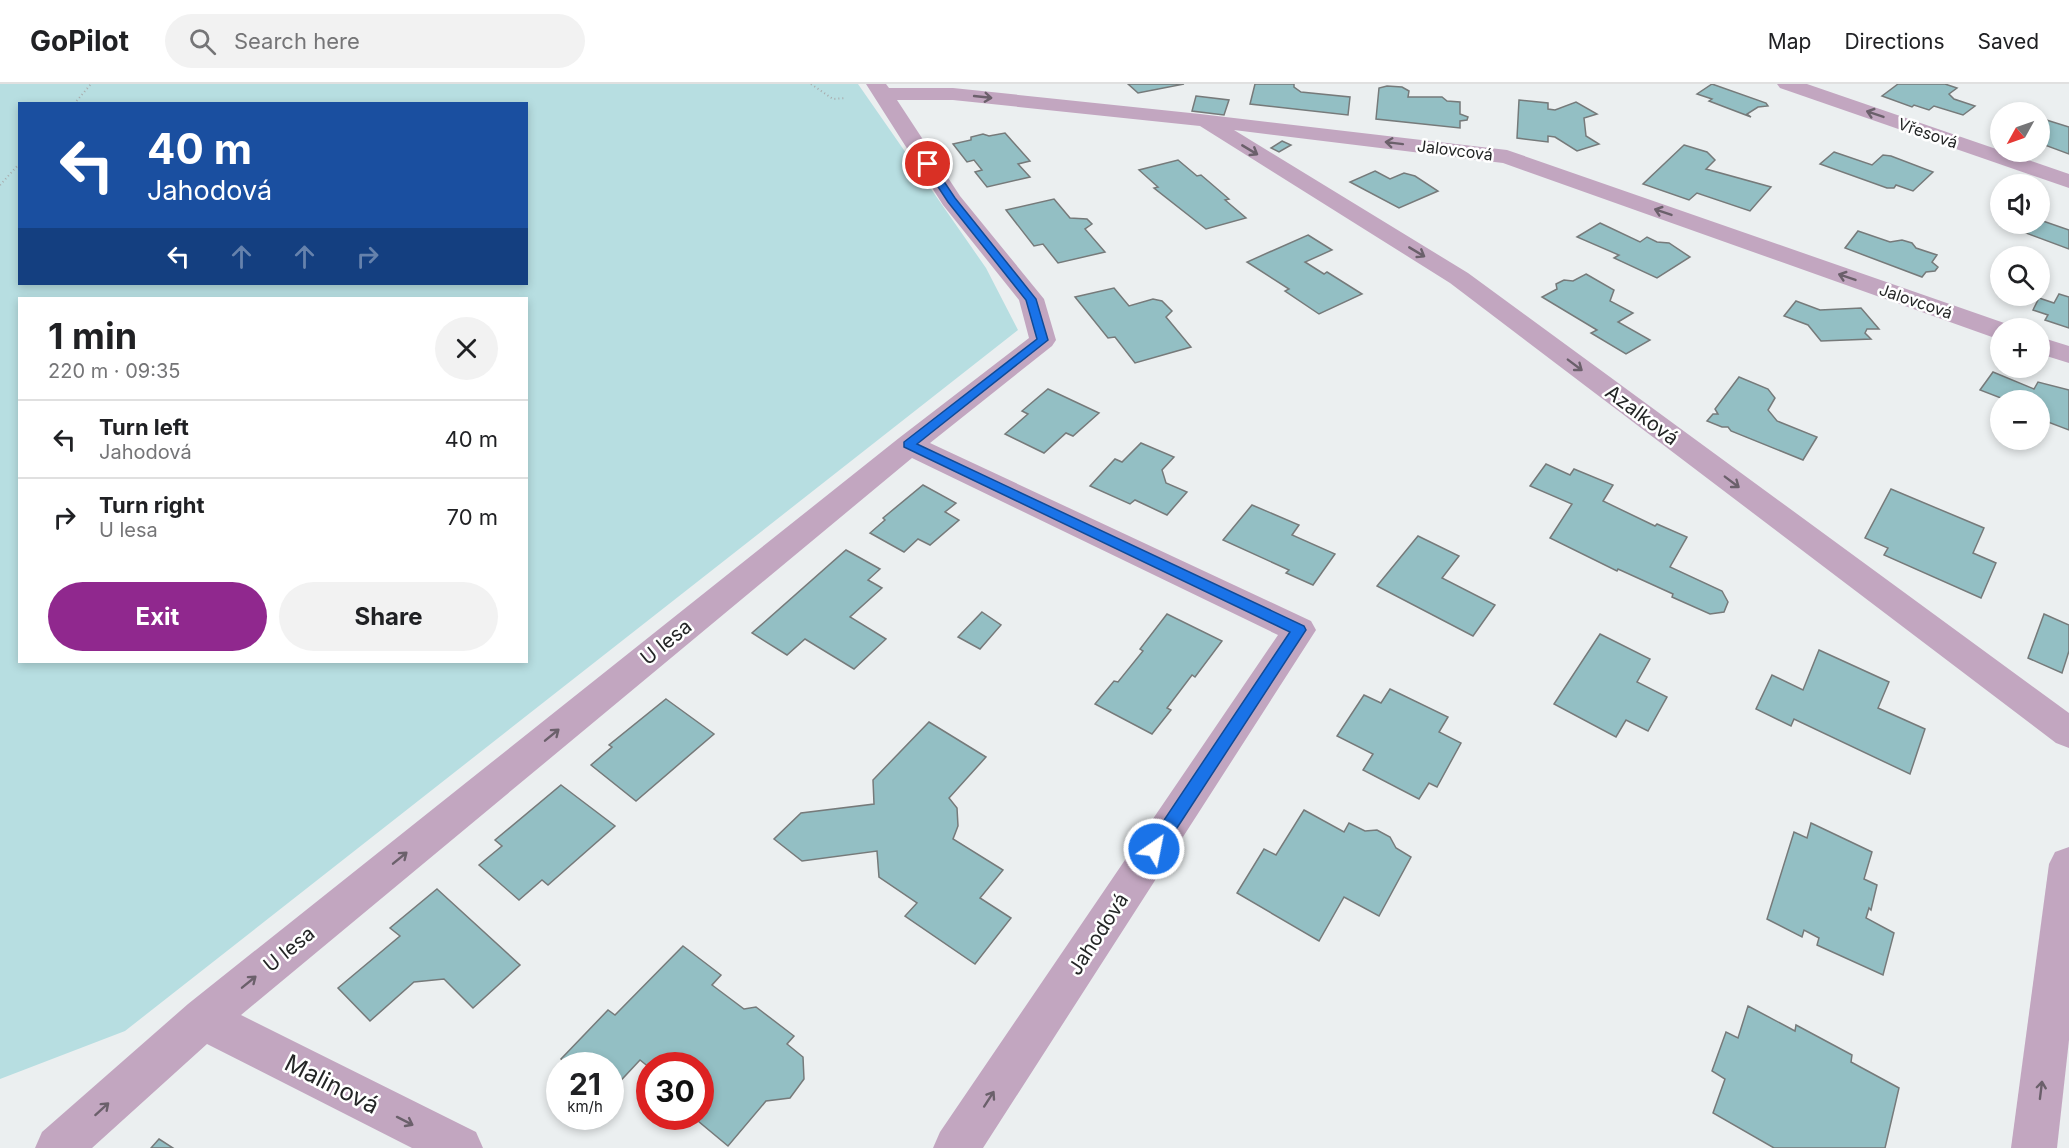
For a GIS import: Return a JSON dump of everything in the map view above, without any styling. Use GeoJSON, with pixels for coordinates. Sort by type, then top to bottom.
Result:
{"type":"FeatureCollection","features":[{"type":"Feature","properties":{"kind":"street","name":"Vřesová"},"geometry":{"type":"LineString","coordinates":[[1787,84],[2069,181]]}},
{"type":"Feature","properties":{"kind":"street","name":"Jalovcová"},"geometry":{"type":"LineString","coordinates":[[879,89],[953,94],[1200,120],[1507,157],[1990,328]]}},
{"type":"Feature","properties":{"kind":"street","name":"U lesa"},"geometry":{"type":"LineString","coordinates":[[58,1148],[203,1019],[909,444],[1043,340],[1031,299],[951,200],[879,89]]}},
{"type":"Feature","properties":{"kind":"street","name":"Azalková"},"geometry":{"type":"LineString","coordinates":[[1200,120],[1459,278],[2069,733]]}},
{"type":"Feature","properties":{"kind":"street"},"geometry":{"type":"LineString","coordinates":[[2050,349],[2069,356]]}},
{"type":"Feature","properties":{"kind":"street","name":"Jahodová"},"geometry":{"type":"LineString","coordinates":[[909,444],[1299,630],[956,1148]]}},
{"type":"Feature","properties":{"kind":"street"},"geometry":{"type":"LineString","coordinates":[[2034,1148],[2069,864]]}},
{"type":"Feature","properties":{"kind":"street","name":"Malinová"},"geometry":{"type":"LineString","coordinates":[[203,1019],[460,1148]]}},
{"type":"Feature","properties":{"kind":"path"},"geometry":{"type":"LineString","coordinates":[[76,102],[92,84]]}},
{"type":"Feature","properties":{"kind":"path"},"geometry":{"type":"LineString","coordinates":[[811,84],[833,99]]}},
{"type":"Feature","properties":{"kind":"path"},"geometry":{"type":"LineString","coordinates":[[0,185],[18,165]]}},
{"type":"Feature","properties":{"kind":"shaded area"},"geometry":{"type":"Polygon","coordinates":[[[0,84],[858,84],[986,268],[1018,330],[125,1031],[0,1079],[0,84]]]}},
{"type":"Feature","properties":{"kind":"building"},"geometry":{"type":"Polygon","coordinates":[[[1128,84],[1184,84],[1138,93],[1128,84]]]}},
{"type":"Feature","properties":{"kind":"building"},"geometry":{"type":"Polygon","coordinates":[[[1255,84],[1294,84],[1294,87],[1301,92],[1350,97],[1348,115],[1250,104],[1255,84]]]}},
{"type":"Feature","properties":{"kind":"building"},"geometry":{"type":"Polygon","coordinates":[[[1712,84],[1766,103],[1768,106],[1758,107],[1747,114],[1751,117],[1697,94],[1712,84]]]}},
{"type":"Feature","properties":{"kind":"building"},"geometry":{"type":"Polygon","coordinates":[[[1898,84],[1945,84],[1957,88],[1949,94],[1954,99],[1975,106],[1963,115],[1934,106],[1929,110],[1914,105],[1912,107],[1882,96],[1898,84]]]}},
{"type":"Feature","properties":{"kind":"building"},"geometry":{"type":"Polygon","coordinates":[[[1402,87],[1409,91],[1408,97],[1442,97],[1447,101],[1460,102],[1460,114],[1468,117],[1467,120],[1460,121],[1460,128],[1376,119],[1379,88],[1402,87]]]}},
{"type":"Feature","properties":{"kind":"building"},"geometry":{"type":"Polygon","coordinates":[[[1196,96],[1229,100],[1224,115],[1192,111],[1196,96]]]}},
{"type":"Feature","properties":{"kind":"building"},"geometry":{"type":"Polygon","coordinates":[[[1519,100],[1548,103],[1548,109],[1555,110],[1576,102],[1597,114],[1584,118],[1586,136],[1599,144],[1577,151],[1555,137],[1548,136],[1548,142],[1517,138],[1519,100]]]}},
{"type":"Feature","properties":{"kind":"building"},"geometry":{"type":"Polygon","coordinates":[[[2050,121],[2069,127],[2069,154],[2050,147],[2050,121]]]}},
{"type":"Feature","properties":{"kind":"building"},"geometry":{"type":"Polygon","coordinates":[[[1005,133],[1030,161],[1018,164],[1030,177],[987,187],[975,172],[982,170],[974,160],[967,162],[953,144],[971,140],[971,137],[983,134],[989,136],[1005,133]]]}},
{"type":"Feature","properties":{"kind":"building"},"geometry":{"type":"Polygon","coordinates":[[[1282,141],[1291,145],[1279,152],[1271,148],[1282,141]]]}},
{"type":"Feature","properties":{"kind":"building"},"geometry":{"type":"Polygon","coordinates":[[[1684,145],[1707,152],[1715,160],[1706,169],[1771,187],[1750,211],[1697,193],[1689,200],[1643,184],[1684,145]]]}},
{"type":"Feature","properties":{"kind":"building"},"geometry":{"type":"Polygon","coordinates":[[[1834,152],[1872,165],[1883,155],[1891,156],[1933,172],[1913,191],[1896,185],[1894,188],[1887,188],[1820,164],[1834,152]]]}},
{"type":"Feature","properties":{"kind":"building"},"geometry":{"type":"Polygon","coordinates":[[[1178,160],[1197,176],[1201,175],[1229,199],[1225,200],[1246,218],[1206,229],[1154,188],[1158,187],[1139,170],[1178,160]]]}},
{"type":"Feature","properties":{"kind":"building"},"geometry":{"type":"Polygon","coordinates":[[[1375,171],[1390,179],[1404,173],[1415,176],[1438,191],[1399,208],[1350,182],[1375,171]]]}},
{"type":"Feature","properties":{"kind":"building"},"geometry":{"type":"Polygon","coordinates":[[[1054,199],[1070,218],[1087,219],[1092,224],[1085,229],[1105,252],[1058,263],[1043,244],[1034,246],[1006,210],[1054,199]]]}},
{"type":"Feature","properties":{"kind":"building"},"geometry":{"type":"Polygon","coordinates":[[[1600,223],[1640,242],[1647,237],[1657,242],[1669,243],[1690,257],[1657,278],[1614,258],[1619,255],[1577,237],[1600,223]]]}},
{"type":"Feature","properties":{"kind":"building"},"geometry":{"type":"Polygon","coordinates":[[[2050,223],[2069,230],[2069,249],[2029,234],[2050,234],[2050,223]]]}},
{"type":"Feature","properties":{"kind":"building"},"geometry":{"type":"Polygon","coordinates":[[[1858,231],[1890,242],[1902,240],[1912,243],[1916,248],[1937,255],[1932,262],[1938,267],[1935,271],[1926,272],[1922,277],[1845,248],[1858,231]]]}},
{"type":"Feature","properties":{"kind":"building"},"geometry":{"type":"Polygon","coordinates":[[[1308,235],[1332,250],[1305,262],[1324,274],[1327,272],[1362,294],[1319,314],[1285,291],[1289,289],[1247,262],[1308,235]]]}},
{"type":"Feature","properties":{"kind":"building"},"geometry":{"type":"Polygon","coordinates":[[[1586,274],[1614,290],[1610,301],[1633,313],[1618,322],[1650,340],[1626,354],[1591,333],[1597,330],[1542,297],[1557,289],[1556,284],[1564,280],[1573,281],[1586,274]]]}},
{"type":"Feature","properties":{"kind":"building"},"geometry":{"type":"Polygon","coordinates":[[[1114,288],[1129,306],[1153,299],[1162,301],[1172,311],[1166,317],[1191,347],[1135,363],[1115,337],[1108,338],[1075,297],[1114,288]]]}},
{"type":"Feature","properties":{"kind":"building"},"geometry":{"type":"Polygon","coordinates":[[[2059,294],[2069,297],[2069,328],[2050,322],[2050,318],[2046,318],[2048,315],[2033,310],[2035,306],[2050,306],[2050,302],[2054,303],[2059,294]]]}},
{"type":"Feature","properties":{"kind":"building"},"geometry":{"type":"Polygon","coordinates":[[[1796,301],[1820,310],[1861,308],[1879,329],[1867,329],[1865,333],[1871,339],[1821,341],[1808,325],[1784,316],[1796,301]]]}},
{"type":"Feature","properties":{"kind":"building"},"geometry":{"type":"Polygon","coordinates":[[[1990,376],[1990,378],[2007,378],[2034,389],[2038,382],[2069,390],[2069,430],[2050,423],[2050,390],[1990,390],[1990,394],[1980,390],[1990,376]]]}},
{"type":"Feature","properties":{"kind":"building"},"geometry":{"type":"Polygon","coordinates":[[[1739,377],[1768,389],[1775,398],[1768,410],[1777,421],[1817,437],[1803,460],[1731,431],[1728,427],[1707,421],[1713,414],[1718,414],[1715,409],[1739,377]]]}},
{"type":"Feature","properties":{"kind":"building"},"geometry":{"type":"Polygon","coordinates":[[[1048,389],[1099,413],[1073,436],[1066,433],[1044,453],[1005,434],[1028,414],[1022,411],[1048,389]]]}},
{"type":"Feature","properties":{"kind":"building"},"geometry":{"type":"Polygon","coordinates":[[[1141,443],[1174,457],[1162,470],[1166,483],[1187,492],[1167,515],[1135,500],[1130,504],[1090,486],[1115,459],[1122,462],[1141,443]]]}},
{"type":"Feature","properties":{"kind":"building"},"geometry":{"type":"Polygon","coordinates":[[[1546,464],[1570,475],[1574,469],[1613,485],[1603,501],[1655,526],[1657,524],[1687,537],[1670,567],[1722,591],[1728,602],[1724,612],[1710,614],[1672,597],[1673,594],[1618,569],[1617,571],[1550,538],[1572,504],[1530,486],[1546,464]]]}},
{"type":"Feature","properties":{"kind":"building"},"geometry":{"type":"Polygon","coordinates":[[[923,485],[956,503],[945,512],[959,520],[930,545],[918,539],[904,552],[870,533],[885,520],[883,518],[923,485]]]}},
{"type":"Feature","properties":{"kind":"building"},"geometry":{"type":"Polygon","coordinates":[[[1891,489],[1984,528],[1973,553],[1996,563],[1981,598],[1884,555],[1888,548],[1865,538],[1891,489]]]}},
{"type":"Feature","properties":{"kind":"building"},"geometry":{"type":"Polygon","coordinates":[[[1252,505],[1299,525],[1292,535],[1335,554],[1313,585],[1286,573],[1289,570],[1223,540],[1252,505]]]}},
{"type":"Feature","properties":{"kind":"building"},"geometry":{"type":"Polygon","coordinates":[[[1418,536],[1459,556],[1442,578],[1495,605],[1473,636],[1377,586],[1418,536]]]}},
{"type":"Feature","properties":{"kind":"building"},"geometry":{"type":"Polygon","coordinates":[[[846,550],[880,569],[868,580],[882,588],[850,617],[886,639],[854,669],[805,639],[787,655],[752,633],[846,550]]]}},
{"type":"Feature","properties":{"kind":"building"},"geometry":{"type":"Polygon","coordinates":[[[982,612],[1001,625],[980,649],[958,637],[982,612]]]}},
{"type":"Feature","properties":{"kind":"building"},"geometry":{"type":"Polygon","coordinates":[[[1167,614],[1222,641],[1195,677],[1192,675],[1167,708],[1171,710],[1152,734],[1095,704],[1114,681],[1118,682],[1143,651],[1140,649],[1167,614]]]}},
{"type":"Feature","properties":{"kind":"building"},"geometry":{"type":"Polygon","coordinates":[[[2044,614],[2069,625],[2069,651],[2062,673],[2028,658],[2044,614]]]}},
{"type":"Feature","properties":{"kind":"building"},"geometry":{"type":"Polygon","coordinates":[[[1600,634],[1650,659],[1637,682],[1667,697],[1648,731],[1626,720],[1616,737],[1554,704],[1600,634]]]}},
{"type":"Feature","properties":{"kind":"building"},"geometry":{"type":"Polygon","coordinates":[[[1819,650],[1889,682],[1878,708],[1925,729],[1910,774],[1794,719],[1791,726],[1756,709],[1772,675],[1803,690],[1819,650]]]}},
{"type":"Feature","properties":{"kind":"building"},"geometry":{"type":"Polygon","coordinates":[[[1390,689],[1448,717],[1439,732],[1461,743],[1437,787],[1429,783],[1419,799],[1363,770],[1373,754],[1337,736],[1364,695],[1381,703],[1390,689]]]}},
{"type":"Feature","properties":{"kind":"building"},"geometry":{"type":"Polygon","coordinates":[[[666,699],[714,734],[636,801],[591,765],[612,747],[609,745],[666,699]]]}},
{"type":"Feature","properties":{"kind":"building"},"geometry":{"type":"Polygon","coordinates":[[[929,722],[986,757],[949,798],[957,808],[958,826],[953,839],[1003,870],[980,898],[1011,918],[975,964],[905,916],[917,903],[879,877],[877,851],[802,861],[774,839],[801,813],[874,804],[873,780],[929,722]]]}},
{"type":"Feature","properties":{"kind":"building"},"geometry":{"type":"Polygon","coordinates":[[[561,785],[615,826],[548,885],[542,880],[519,900],[479,865],[502,846],[495,840],[561,785]]]}},
{"type":"Feature","properties":{"kind":"building"},"geometry":{"type":"Polygon","coordinates":[[[1304,810],[1344,832],[1349,823],[1365,831],[1377,830],[1390,837],[1396,848],[1411,857],[1379,916],[1344,897],[1319,941],[1237,893],[1264,849],[1276,855],[1304,810]]]}},
{"type":"Feature","properties":{"kind":"building"},"geometry":{"type":"Polygon","coordinates":[[[1811,823],[1872,852],[1864,879],[1877,885],[1871,910],[1869,908],[1866,918],[1894,933],[1883,975],[1817,945],[1819,938],[1804,930],[1802,937],[1767,919],[1794,832],[1807,838],[1811,823]]]}},
{"type":"Feature","properties":{"kind":"building"},"geometry":{"type":"Polygon","coordinates":[[[437,889],[520,965],[473,1008],[444,979],[414,982],[370,1021],[338,988],[400,936],[390,928],[437,889]]]}},
{"type":"Feature","properties":{"kind":"building"},"geometry":{"type":"Polygon","coordinates":[[[683,946],[721,975],[712,985],[744,1009],[756,1007],[794,1036],[787,1044],[803,1057],[804,1079],[790,1098],[766,1101],[728,1146],[709,1130],[714,1130],[714,1052],[636,1052],[636,1064],[624,1077],[624,1052],[568,1052],[608,1010],[615,1015],[683,946]]]}},
{"type":"Feature","properties":{"kind":"building"},"geometry":{"type":"Polygon","coordinates":[[[1748,1006],[1795,1031],[1796,1025],[1852,1055],[1851,1062],[1899,1088],[1885,1148],[1774,1148],[1713,1113],[1725,1079],[1712,1071],[1726,1032],[1738,1038],[1748,1006]]]}},
{"type":"Feature","properties":{"kind":"building"},"geometry":{"type":"Polygon","coordinates":[[[159,1139],[173,1148],[151,1148],[159,1139]]]}},
{"type":"Feature","properties":{"kind":"route"},"geometry":{"type":"LineString","coordinates":[[928,164],[951,200],[1031,299],[1043,340],[909,444],[1299,630],[1154,849]]}}]}
